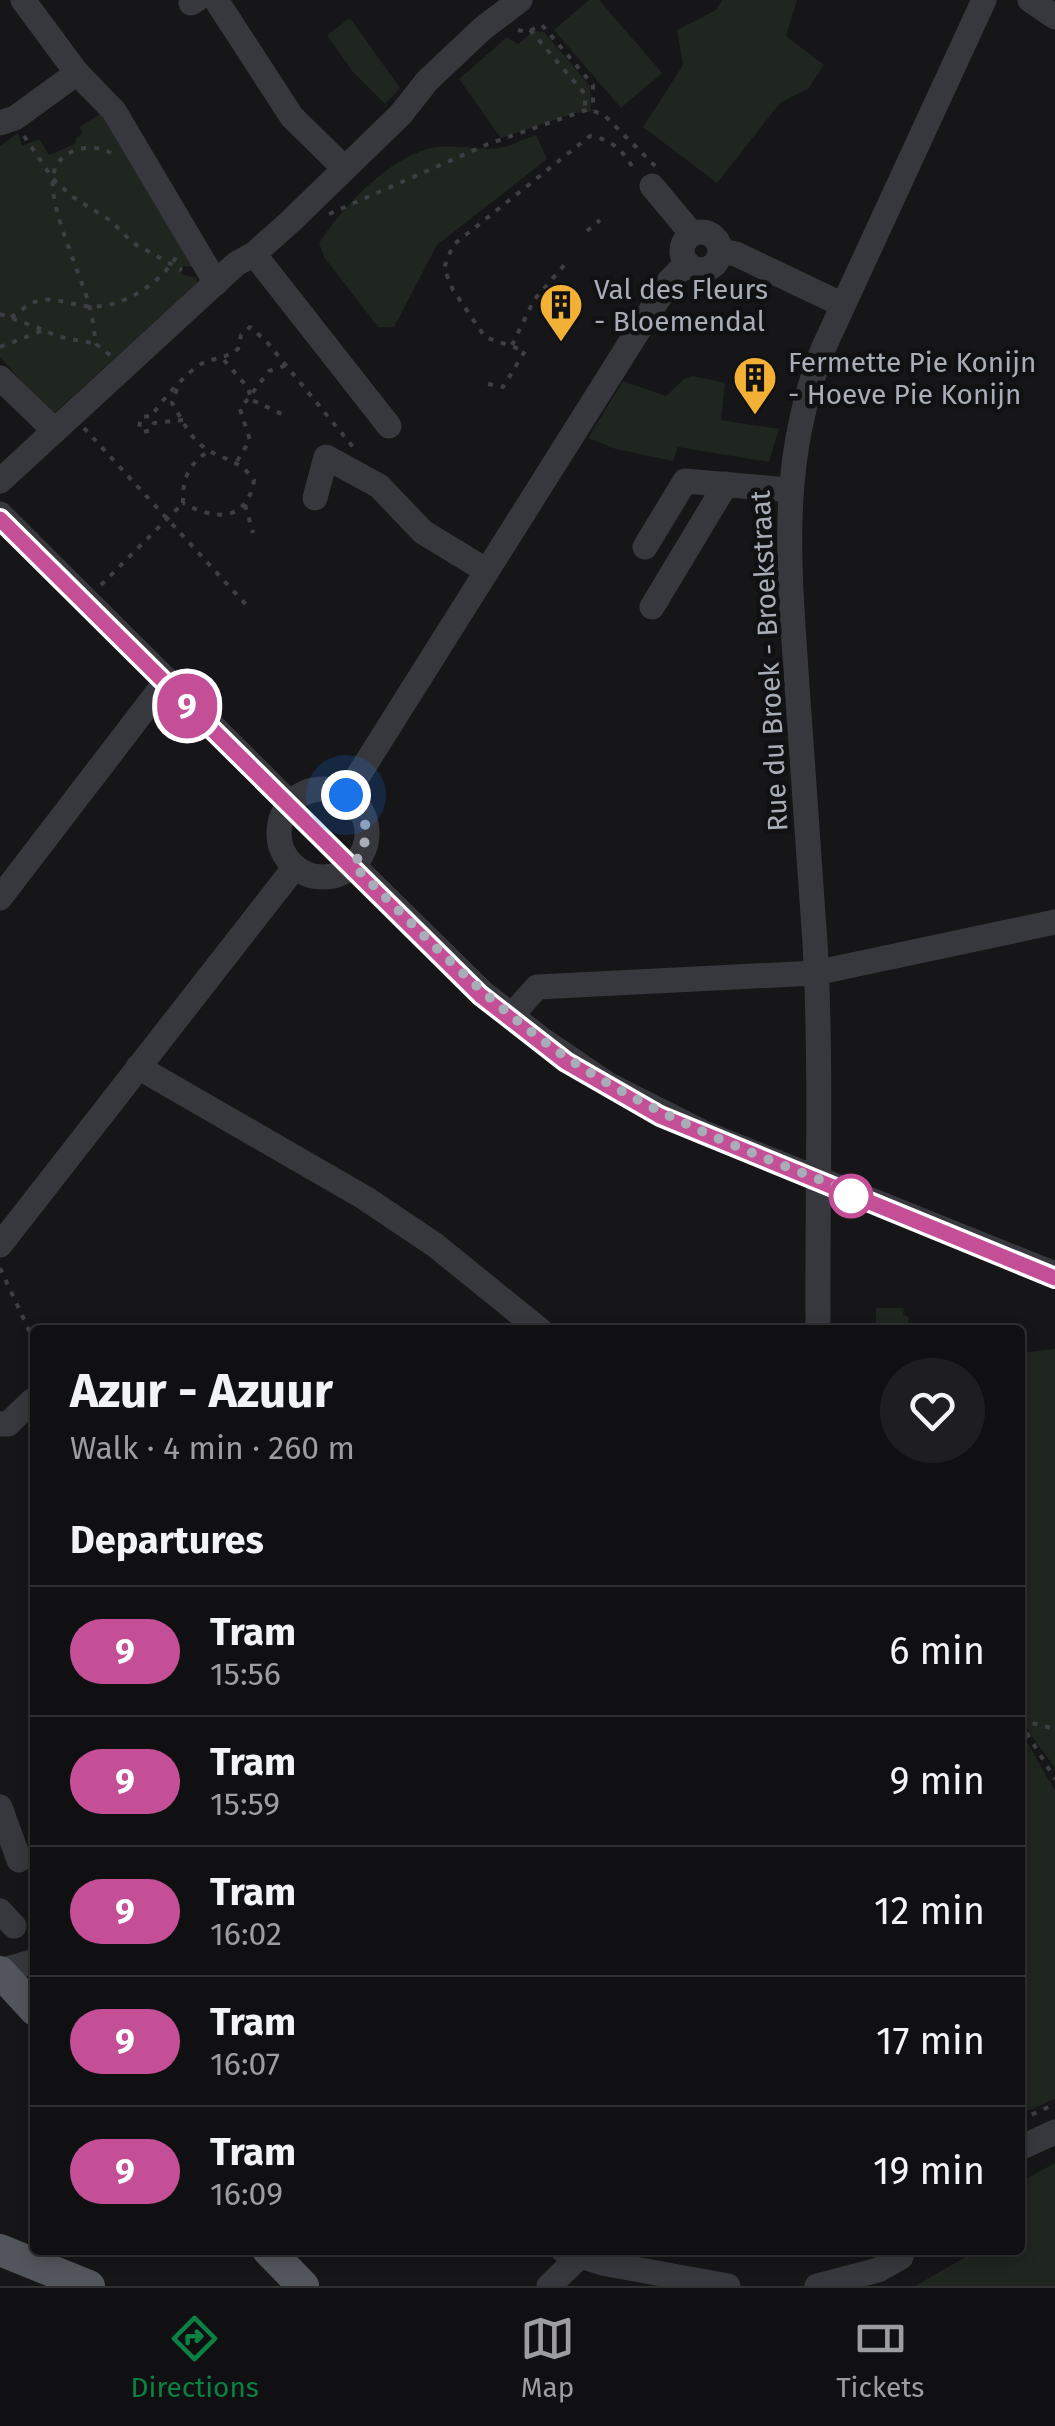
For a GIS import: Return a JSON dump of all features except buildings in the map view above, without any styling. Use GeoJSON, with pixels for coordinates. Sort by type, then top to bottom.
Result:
{"type":"FeatureCollection","features":[{"type":"Feature","properties":{"kind":"main road"},"geometry":{"type":"LineString","coordinates":[[0,1971],[30,2004]]}},
{"type":"Feature","properties":{"kind":"main road"},"geometry":{"type":"LineString","coordinates":[[0,2250],[90,2286]]}},
{"type":"Feature","properties":{"kind":"main road"},"geometry":{"type":"LineString","coordinates":[[273,2255],[302,2286]]}},
{"type":"Feature","properties":{"kind":"street"},"geometry":{"type":"LineString","coordinates":[[24,0],[77,73],[114,111],[216,282]]}},
{"type":"Feature","properties":{"kind":"street"},"geometry":{"type":"LineString","coordinates":[[478,0],[497,20]]}},
{"type":"Feature","properties":{"kind":"street"},"geometry":{"type":"LineString","coordinates":[[0,481],[216,282],[254,254],[401,114],[427,81],[482,29],[520,0]]}},
{"type":"Feature","properties":{"kind":"street","name":"Rue du Broek - Broekstraat"},"geometry":{"type":"LineString","coordinates":[[818,1325],[815,973],[790,565],[789,490],[805,394],[842,305],[984,0]]}},
{"type":"Feature","properties":{"kind":"street"},"geometry":{"type":"LineString","coordinates":[[1030,0],[1055,17]]}},
{"type":"Feature","properties":{"kind":"street"},"geometry":{"type":"LineString","coordinates":[[201,1],[292,117],[344,168]]}},
{"type":"Feature","properties":{"kind":"street"},"geometry":{"type":"LineString","coordinates":[[0,123],[15,118],[77,73]]}},
{"type":"Feature","properties":{"kind":"street"},"geometry":{"type":"LineString","coordinates":[[644,181],[692,234]]}},
{"type":"Feature","properties":{"kind":"street"},"geometry":{"type":"LineString","coordinates":[[700,232],[715,237],[721,251],[711,268],[698,270],[687,263],[682,250],[692,234],[700,232]]}},
{"type":"Feature","properties":{"kind":"street"},"geometry":{"type":"LineString","coordinates":[[721,251],[736,254],[842,305]]}},
{"type":"Feature","properties":{"kind":"street"},"geometry":{"type":"LineString","coordinates":[[254,254],[389,426]]}},
{"type":"Feature","properties":{"kind":"street"},"geometry":{"type":"LineString","coordinates":[[346,795],[670,280],[687,263]]}},
{"type":"Feature","properties":{"kind":"street"},"geometry":{"type":"LineString","coordinates":[[0,378],[62,422]]}},
{"type":"Feature","properties":{"kind":"street"},"geometry":{"type":"LineString","coordinates":[[315,498],[326,457],[379,486],[423,532],[487,572]]}},
{"type":"Feature","properties":{"kind":"street"},"geometry":{"type":"LineString","coordinates":[[645,546],[685,480],[789,490]]}},
{"type":"Feature","properties":{"kind":"street"},"geometry":{"type":"LineString","coordinates":[[652,607],[726,484]]}},
{"type":"Feature","properties":{"kind":"street"},"geometry":{"type":"LineString","coordinates":[[0,514],[290,803]]}},
{"type":"Feature","properties":{"kind":"street"},"geometry":{"type":"LineString","coordinates":[[0,898],[167,680]]}},
{"type":"Feature","properties":{"kind":"street"},"geometry":{"type":"LineString","coordinates":[[323,788],[346,795],[363,814],[367,833],[363,852],[353,865],[338,874],[308,874],[283,852],[279,834],[282,817],[290,803],[306,792],[323,788]]}},
{"type":"Feature","properties":{"kind":"street"},"geometry":{"type":"LineString","coordinates":[[353,865],[511,1016],[568,1058],[644,1104],[702,1132],[1055,1274]]}},
{"type":"Feature","properties":{"kind":"street"},"geometry":{"type":"LineString","coordinates":[[0,1245],[296,867]]}},
{"type":"Feature","properties":{"kind":"street"},"geometry":{"type":"LineString","coordinates":[[511,1016],[538,987],[815,973],[1055,922]]}},
{"type":"Feature","properties":{"kind":"street"},"geometry":{"type":"LineString","coordinates":[[138,1068],[436,1245],[533,1325]]}},
{"type":"Feature","properties":{"kind":"street"},"geometry":{"type":"LineString","coordinates":[[0,1424],[8,1424],[30,1403]]}},
{"type":"Feature","properties":{"kind":"street"},"geometry":{"type":"LineString","coordinates":[[0,1807],[19,1860]]}},
{"type":"Feature","properties":{"kind":"street"},"geometry":{"type":"LineString","coordinates":[[0,1971],[30,1962]]}},
{"type":"Feature","properties":{"kind":"street"},"geometry":{"type":"LineString","coordinates":[[1025,2146],[1055,2132]]}},
{"type":"Feature","properties":{"kind":"street"},"geometry":{"type":"LineString","coordinates":[[549,2286],[588,2255],[720,2285]]}},
{"type":"Feature","properties":{"kind":"street"},"geometry":{"type":"LineString","coordinates":[[817,2286],[878,2270],[900,2256]]}},
{"type":"Feature","properties":{"kind":"path"},"geometry":{"type":"LineString","coordinates":[[497,20],[506,28],[530,30],[542,25],[593,84],[593,111]]}},
{"type":"Feature","properties":{"kind":"path"},"geometry":{"type":"LineString","coordinates":[[530,30],[585,94],[585,110]]}},
{"type":"Feature","properties":{"kind":"path"},"geometry":{"type":"LineString","coordinates":[[328,215],[488,144],[585,110],[606,116],[662,173],[644,181],[627,156],[605,138],[590,136],[454,245],[444,268],[453,290],[486,337],[525,351],[502,387],[488,384]]}},
{"type":"Feature","properties":{"kind":"path"},"geometry":{"type":"LineString","coordinates":[[28,144],[72,197],[111,220],[133,243],[182,270]]}},
{"type":"Feature","properties":{"kind":"path"},"geometry":{"type":"LineString","coordinates":[[96,344],[90,307],[56,204],[53,178],[64,156],[71,151],[90,147],[109,151],[119,161]]}},
{"type":"Feature","properties":{"kind":"path"},"geometry":{"type":"LineString","coordinates":[[587,231],[600,220]]}},
{"type":"Feature","properties":{"kind":"path"},"geometry":{"type":"LineString","coordinates":[[11,317],[38,301],[90,307],[118,304],[161,279],[178,252]]}},
{"type":"Feature","properties":{"kind":"path"},"geometry":{"type":"LineString","coordinates":[[511,346],[534,300],[567,262]]}},
{"type":"Feature","properties":{"kind":"path"},"geometry":{"type":"LineString","coordinates":[[0,314],[62,340],[96,344],[109,353]]}},
{"type":"Feature","properties":{"kind":"path"},"geometry":{"type":"LineString","coordinates":[[152,416],[169,391],[201,364],[224,360],[238,349],[242,335],[250,327],[287,365],[360,454]]}},
{"type":"Feature","properties":{"kind":"path"},"geometry":{"type":"LineString","coordinates":[[0,347],[44,330]]}},
{"type":"Feature","properties":{"kind":"path"},"geometry":{"type":"LineString","coordinates":[[224,360],[249,389],[250,399],[288,417]]}},
{"type":"Feature","properties":{"kind":"path"},"geometry":{"type":"LineString","coordinates":[[236,462],[250,440],[240,410],[269,371],[287,365]]}},
{"type":"Feature","properties":{"kind":"path"},"geometry":{"type":"LineString","coordinates":[[177,388],[172,403],[201,446],[244,466],[254,480],[245,505],[253,533]]}},
{"type":"Feature","properties":{"kind":"path"},"geometry":{"type":"LineString","coordinates":[[152,416],[154,423],[143,432],[139,428],[141,417],[152,416]]}},
{"type":"Feature","properties":{"kind":"path"},"geometry":{"type":"LineString","coordinates":[[154,423],[183,420]]}},
{"type":"Feature","properties":{"kind":"path"},"geometry":{"type":"LineString","coordinates":[[62,422],[167,518],[250,609]]}},
{"type":"Feature","properties":{"kind":"path"},"geometry":{"type":"LineString","coordinates":[[183,504],[182,488],[191,466],[210,450]]}},
{"type":"Feature","properties":{"kind":"path"},"geometry":{"type":"LineString","coordinates":[[183,504],[219,516],[245,505]]}},
{"type":"Feature","properties":{"kind":"path"},"geometry":{"type":"LineString","coordinates":[[99,587],[183,504]]}},
{"type":"Feature","properties":{"kind":"path"},"geometry":{"type":"LineString","coordinates":[[0,1268],[30,1332]]}},
{"type":"Feature","properties":{"kind":"path"},"geometry":{"type":"LineString","coordinates":[[1025,1722],[1055,1729]]}},
{"type":"Feature","properties":{"kind":"path"},"geometry":{"type":"LineString","coordinates":[[1025,1730],[1055,1780]]}},
{"type":"Feature","properties":{"kind":"path"},"geometry":{"type":"LineString","coordinates":[[1025,2118],[1055,2104]]}},
{"type":"Feature","properties":{"kind":"shaded area"},"geometry":{"type":"Polygon","coordinates":[[[589,0],[599,0],[662,73],[621,108],[554,30],[589,0]]]}},
{"type":"Feature","properties":{"kind":"shaded area"},"geometry":{"type":"Polygon","coordinates":[[[722,0],[797,0],[786,36],[824,65],[809,88],[780,103],[717,183],[643,127],[683,65],[677,30],[716,10],[722,0]]]}},
{"type":"Feature","properties":{"kind":"shaded area"},"geometry":{"type":"Polygon","coordinates":[[[350,18],[400,88],[385,104],[353,72],[327,35],[350,18]]]}},
{"type":"Feature","properties":{"kind":"shaded area"},"geometry":{"type":"Polygon","coordinates":[[[534,31],[544,32],[590,86],[591,112],[575,113],[501,138],[459,79],[507,37],[518,44],[534,31]]]}},
{"type":"Feature","properties":{"kind":"shaded area"},"geometry":{"type":"Polygon","coordinates":[[[105,111],[193,267],[183,266],[181,274],[197,278],[196,284],[52,415],[0,357],[0,146],[18,133],[22,146],[39,139],[49,155],[75,144],[83,133],[79,127],[105,111]]]}},
{"type":"Feature","properties":{"kind":"shaded area"},"geometry":{"type":"Polygon","coordinates":[[[536,135],[547,159],[437,245],[394,327],[378,327],[324,257],[319,243],[341,214],[386,171],[420,152],[445,146],[499,148],[536,135]]]}},
{"type":"Feature","properties":{"kind":"shaded area"},"geometry":{"type":"Polygon","coordinates":[[[693,376],[725,383],[721,420],[779,429],[769,462],[678,447],[673,461],[616,449],[588,438],[623,381],[666,396],[693,376]]]}},
{"type":"Feature","properties":{"kind":"shaded area"},"geometry":{"type":"Polygon","coordinates":[[[876,1308],[904,1308],[903,1315],[909,1317],[907,1325],[876,1325],[876,1308]]]}},
{"type":"Feature","properties":{"kind":"shaded area"},"geometry":{"type":"Polygon","coordinates":[[[1055,1349],[1055,1768],[1025,1727],[1025,1352],[1055,1349]]]}},
{"type":"Feature","properties":{"kind":"shaded area"},"geometry":{"type":"Polygon","coordinates":[[[1027,1742],[1055,1791],[1055,2099],[1025,2112],[1027,1742]]]}},
{"type":"Feature","properties":{"kind":"shaded area"},"geometry":{"type":"Polygon","coordinates":[[[1055,2163],[1055,2286],[915,2286],[969,2255],[1025,2255],[1025,2179],[1055,2163]]]}},
{"type":"Feature","properties":{"kind":"tram line"},"geometry":{"type":"LineString","coordinates":[[0,509],[485,989],[549,1039],[663,1110],[1055,1269]]}},
{"type":"Feature","properties":{"kind":"tram line","name":"9"},"geometry":{"type":"LineString","coordinates":[[0,519],[480,995],[566,1062],[608,1089],[701,1136],[1055,1278]]}},
{"type":"Feature","properties":{"kind":"place","name":"Val des Fleurs - Bloemendal"},"geometry":{"type":"Point","coordinates":[561,343]}},
{"type":"Feature","properties":{"kind":"place","name":"Fermette Pie Konijn - Hoeve Pie Konijn"},"geometry":{"type":"Point","coordinates":[755,416]}},
{"type":"Feature","properties":{"kind":"route"},"geometry":{"type":"LineString","coordinates":[[346,795],[363,814],[367,833],[363,852],[353,865],[511,1016],[610,1085],[662,1113],[852,1192],[851,1196]]}}]}
